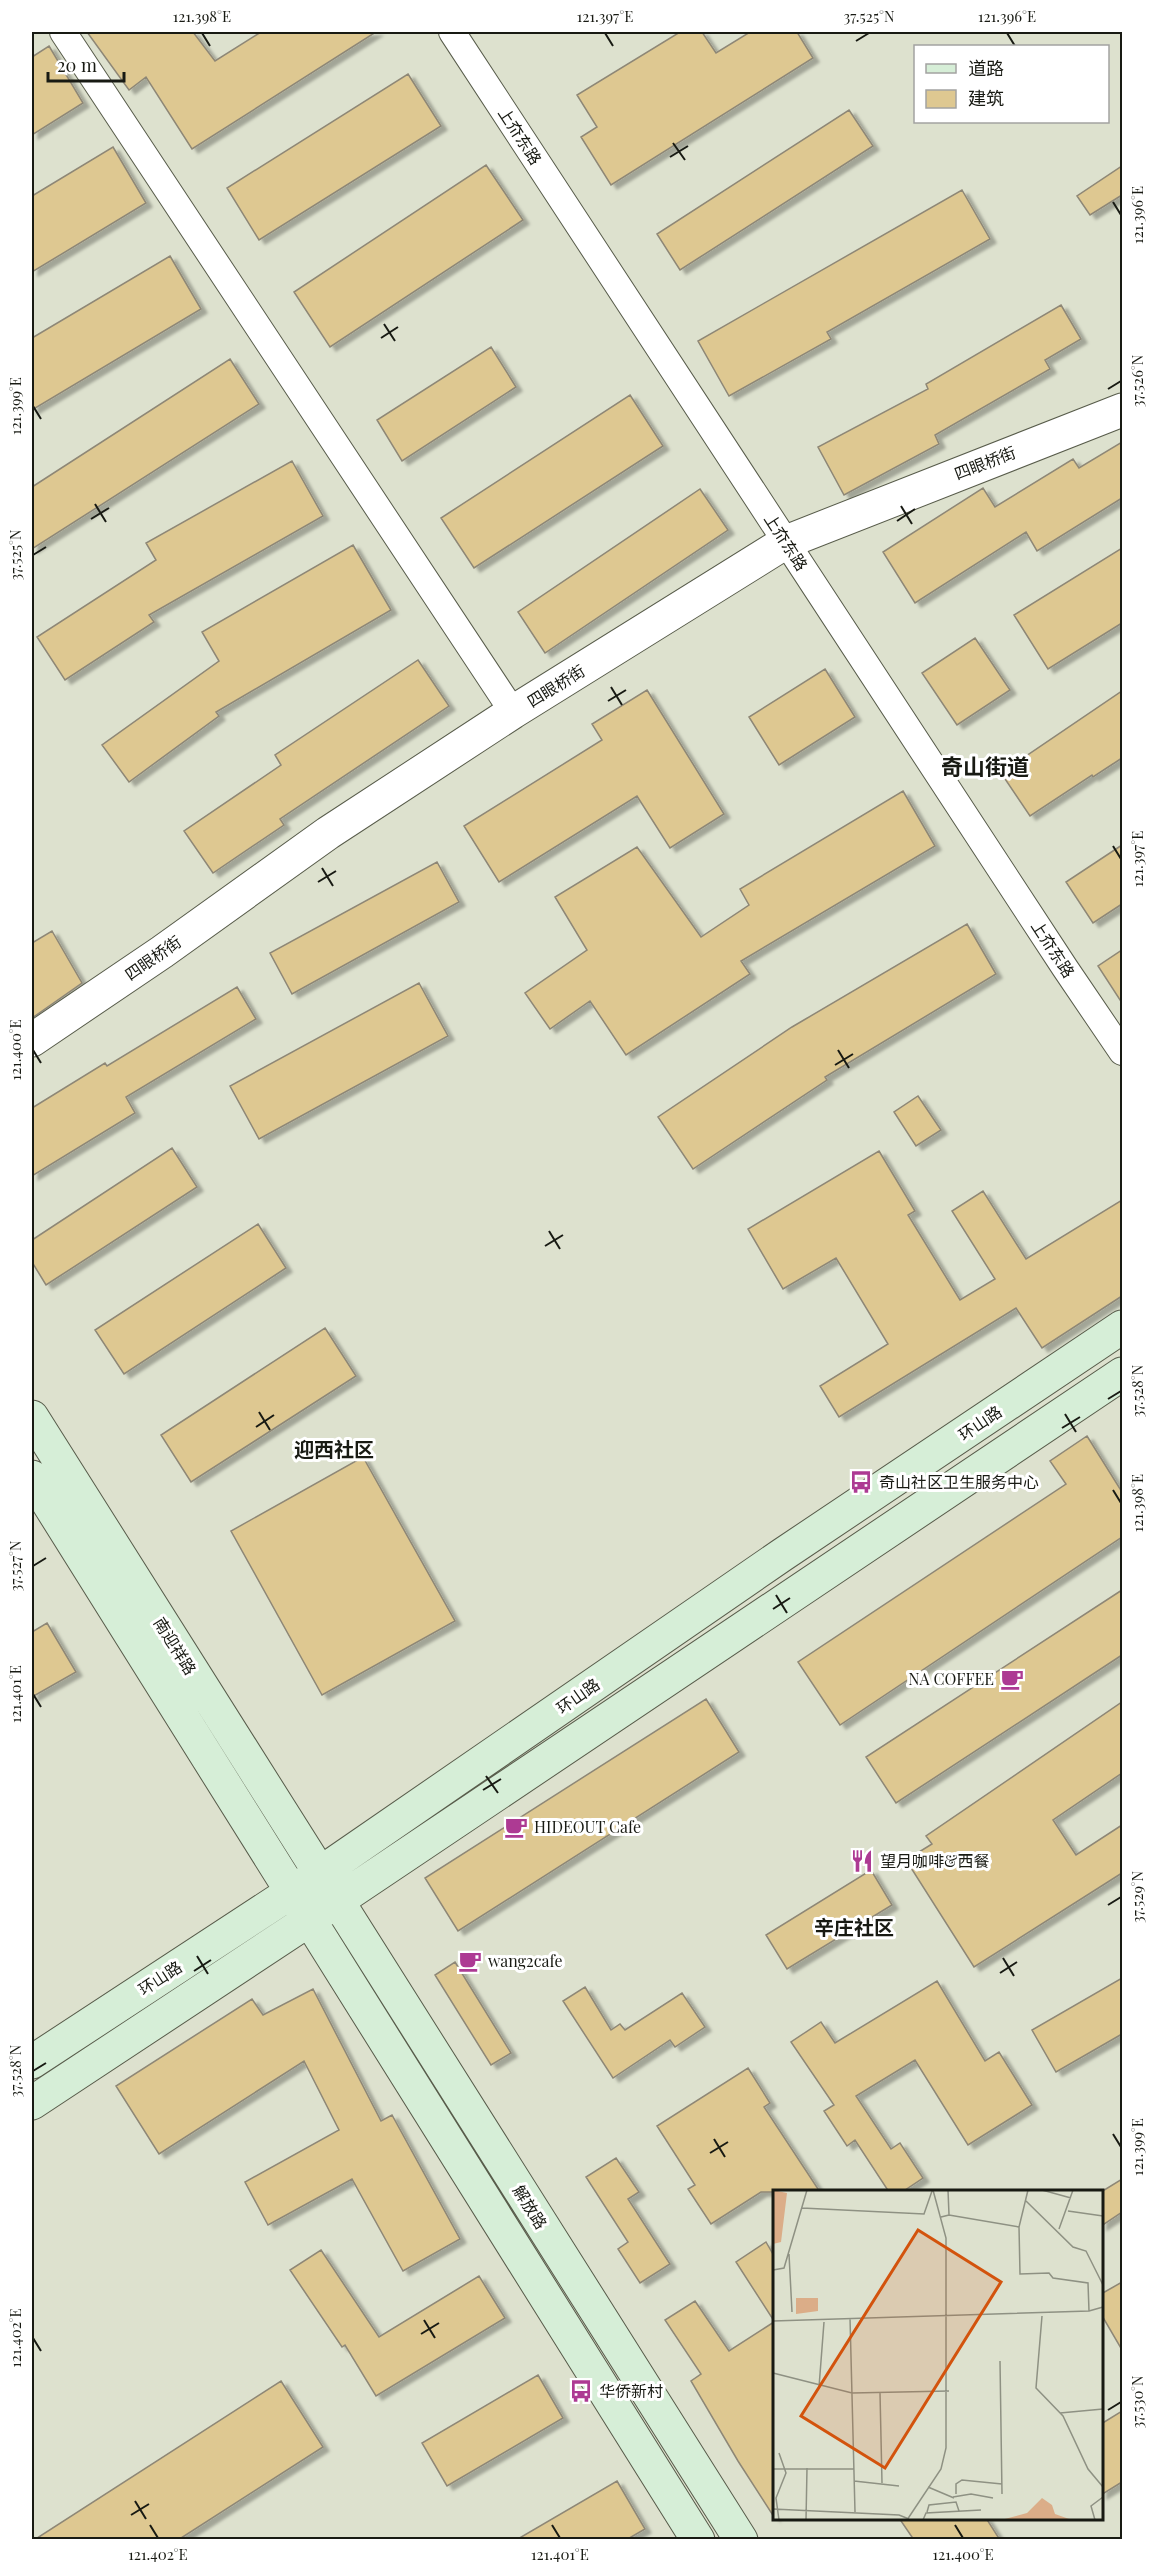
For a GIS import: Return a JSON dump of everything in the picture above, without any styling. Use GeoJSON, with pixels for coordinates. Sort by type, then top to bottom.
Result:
{"type":"FeatureCollection","features":[{"type":"Feature","properties":{"kind":"main road","name":"环山路"},"geometry":{"type":"LineString","coordinates":[[32,2103],[309,1920],[328,1887],[782,1555],[1122,1327]]}},
{"type":"Feature","properties":{"kind":"main road","name":"环山路"},"geometry":{"type":"LineString","coordinates":[[32,2062],[291,1893],[328,1887],[1122,1374]]}},
{"type":"Feature","properties":{"kind":"main road","name":"南迎祥路"},"geometry":{"type":"LineString","coordinates":[[32,1417],[328,1887]]}},
{"type":"Feature","properties":{"kind":"main road","name":"南迎祥路"},"geometry":{"type":"LineString","coordinates":[[32,1477],[291,1893]]}},
{"type":"Feature","properties":{"kind":"main road","name":"解放路"},"geometry":{"type":"LineString","coordinates":[[328,1887],[741,2540]]}},
{"type":"Feature","properties":{"kind":"main road"},"geometry":{"type":"LineString","coordinates":[[291,1893],[698,2540]]}},
{"type":"Feature","properties":{"kind":"street"},"geometry":{"type":"LineString","coordinates":[[63,32],[513,712]]}},
{"type":"Feature","properties":{"kind":"street","name":"上夼东路"},"geometry":{"type":"LineString","coordinates":[[452,32],[1122,1052]]}},
{"type":"Feature","properties":{"kind":"street","name":"四眼桥街"},"geometry":{"type":"LineString","coordinates":[[32,1040],[162,952],[328,833],[513,712],[786,542],[1122,410]]}},
{"type":"Feature","properties":{"kind":"building"},"geometry":{"type":"Polygon","coordinates":[[[87,32],[193,32],[215,61],[261,32],[376,32],[192,149],[146,77],[129,90],[87,32]]]}},
{"type":"Feature","properties":{"kind":"building"},"geometry":{"type":"Polygon","coordinates":[[[680,32],[702,32],[716,53],[750,32],[797,32],[813,58],[611,185],[581,137],[597,127],[577,95],[680,32]]]}},
{"type":"Feature","properties":{"kind":"building"},"geometry":{"type":"Polygon","coordinates":[[[49,46],[83,103],[32,135],[32,57],[49,46]]]}},
{"type":"Feature","properties":{"kind":"building"},"geometry":{"type":"Polygon","coordinates":[[[408,74],[441,126],[259,240],[227,188],[408,74]]]}},
{"type":"Feature","properties":{"kind":"building"},"geometry":{"type":"Polygon","coordinates":[[[849,110],[873,146],[680,270],[657,234],[849,110]]]}},
{"type":"Feature","properties":{"kind":"building"},"geometry":{"type":"Polygon","coordinates":[[[113,147],[146,203],[32,272],[32,196],[113,147]]]}},
{"type":"Feature","properties":{"kind":"building"},"geometry":{"type":"Polygon","coordinates":[[[486,165],[523,220],[330,347],[294,292],[486,165]]]}},
{"type":"Feature","properties":{"kind":"building"},"geometry":{"type":"Polygon","coordinates":[[[1122,166],[1122,195],[1090,215],[1077,196],[1122,166]]]}},
{"type":"Feature","properties":{"kind":"building"},"geometry":{"type":"Polygon","coordinates":[[[962,190],[990,239],[827,332],[831,339],[729,396],[698,341],[962,190]]]}},
{"type":"Feature","properties":{"kind":"building"},"geometry":{"type":"Polygon","coordinates":[[[170,256],[201,309],[32,410],[32,338],[170,256]]]}},
{"type":"Feature","properties":{"kind":"building"},"geometry":{"type":"Polygon","coordinates":[[[1061,305],[1081,339],[1045,360],[1050,369],[935,435],[939,444],[844,495],[818,447],[928,389],[926,384],[1061,305]]]}},
{"type":"Feature","properties":{"kind":"building"},"geometry":{"type":"Polygon","coordinates":[[[491,347],[516,387],[402,461],[377,420],[491,347]]]}},
{"type":"Feature","properties":{"kind":"building"},"geometry":{"type":"Polygon","coordinates":[[[230,359],[259,404],[32,549],[32,487],[230,359]]]}},
{"type":"Feature","properties":{"kind":"building"},"geometry":{"type":"Polygon","coordinates":[[[630,395],[663,446],[474,568],[441,518],[630,395]]]}},
{"type":"Feature","properties":{"kind":"building"},"geometry":{"type":"Polygon","coordinates":[[[1122,442],[1122,498],[1037,551],[1026,532],[915,603],[883,552],[983,488],[995,507],[1073,459],[1079,468],[1122,442]]]}},
{"type":"Feature","properties":{"kind":"building"},"geometry":{"type":"Polygon","coordinates":[[[292,461],[323,516],[149,615],[154,622],[65,680],[37,637],[156,560],[146,543],[292,461]]]}},
{"type":"Feature","properties":{"kind":"building"},"geometry":{"type":"Polygon","coordinates":[[[700,489],[728,530],[545,653],[518,612],[700,489]]]}},
{"type":"Feature","properties":{"kind":"building"},"geometry":{"type":"Polygon","coordinates":[[[353,545],[391,610],[216,712],[219,716],[129,782],[102,745],[219,661],[202,632],[353,545]]]}},
{"type":"Feature","properties":{"kind":"building"},"geometry":{"type":"Polygon","coordinates":[[[1122,548],[1122,623],[1048,669],[1014,615],[1122,548]]]}},
{"type":"Feature","properties":{"kind":"building"},"geometry":{"type":"Polygon","coordinates":[[[975,638],[1010,690],[957,725],[922,673],[975,638]]]}},
{"type":"Feature","properties":{"kind":"building"},"geometry":{"type":"Polygon","coordinates":[[[418,660],[449,706],[280,819],[284,825],[213,873],[184,831],[281,765],[275,755],[418,660]]]}},
{"type":"Feature","properties":{"kind":"building"},"geometry":{"type":"Polygon","coordinates":[[[825,669],[855,717],[779,765],[749,717],[825,669]]]}},
{"type":"Feature","properties":{"kind":"building"},"geometry":{"type":"Polygon","coordinates":[[[647,690],[724,814],[670,848],[637,796],[499,882],[464,826],[602,740],[592,724],[647,690]]]}},
{"type":"Feature","properties":{"kind":"building"},"geometry":{"type":"Polygon","coordinates":[[[1122,691],[1122,758],[1030,816],[1001,773],[1122,691]]]}},
{"type":"Feature","properties":{"kind":"building"},"geometry":{"type":"Polygon","coordinates":[[[903,791],[935,846],[741,961],[750,974],[626,1055],[590,1001],[550,1029],[525,993],[587,950],[555,897],[637,847],[701,937],[749,905],[740,889],[903,791]]]}},
{"type":"Feature","properties":{"kind":"building"},"geometry":{"type":"Polygon","coordinates":[[[1122,845],[1122,904],[1093,923],[1066,882],[1122,845]]]}},
{"type":"Feature","properties":{"kind":"building"},"geometry":{"type":"Polygon","coordinates":[[[437,862],[459,902],[292,994],[270,953],[437,862]]]}},
{"type":"Feature","properties":{"kind":"building"},"geometry":{"type":"Polygon","coordinates":[[[967,924],[996,974],[825,1077],[827,1080],[693,1169],[658,1117],[792,1027],[967,924]]]}},
{"type":"Feature","properties":{"kind":"building"},"geometry":{"type":"Polygon","coordinates":[[[52,931],[82,983],[32,1018],[32,943],[52,931]]]}},
{"type":"Feature","properties":{"kind":"building"},"geometry":{"type":"Polygon","coordinates":[[[1122,950],[1122,1003],[1098,966],[1122,950]]]}},
{"type":"Feature","properties":{"kind":"building"},"geometry":{"type":"Polygon","coordinates":[[[419,983],[448,1036],[259,1139],[230,1086],[419,983]]]}},
{"type":"Feature","properties":{"kind":"building"},"geometry":{"type":"Polygon","coordinates":[[[237,987],[256,1019],[126,1097],[135,1113],[32,1176],[32,1108],[105,1063],[107,1066],[237,987]]]}},
{"type":"Feature","properties":{"kind":"building"},"geometry":{"type":"Polygon","coordinates":[[[918,1096],[941,1130],[916,1146],[894,1112],[918,1096]]]}},
{"type":"Feature","properties":{"kind":"building"},"geometry":{"type":"Polygon","coordinates":[[[172,1148],[197,1187],[46,1285],[32,1262],[32,1240],[172,1148]]]}},
{"type":"Feature","properties":{"kind":"building"},"geometry":{"type":"Polygon","coordinates":[[[879,1151],[915,1211],[908,1215],[960,1300],[995,1279],[952,1211],[983,1191],[1026,1259],[1122,1200],[1122,1296],[1042,1348],[1016,1308],[839,1417],[820,1386],[888,1344],[836,1258],[783,1289],[748,1229],[879,1151]]]}},
{"type":"Feature","properties":{"kind":"building"},"geometry":{"type":"Polygon","coordinates":[[[258,1224],[286,1268],[124,1374],[95,1330],[258,1224]]]}},
{"type":"Feature","properties":{"kind":"building"},"geometry":{"type":"Polygon","coordinates":[[[325,1328],[356,1376],[191,1482],[161,1435],[325,1328]]]}},
{"type":"Feature","properties":{"kind":"building"},"geometry":{"type":"Polygon","coordinates":[[[1087,1436],[1122,1492],[1122,1537],[840,1725],[798,1662],[1066,1484],[1050,1461],[1087,1436]]]}},
{"type":"Feature","properties":{"kind":"building"},"geometry":{"type":"Polygon","coordinates":[[[363,1457],[455,1621],[322,1695],[231,1531],[363,1457]]]}},
{"type":"Feature","properties":{"kind":"building"},"geometry":{"type":"Polygon","coordinates":[[[1122,1590],[1122,1655],[896,1803],[866,1757],[1122,1590]]]}},
{"type":"Feature","properties":{"kind":"building"},"geometry":{"type":"Polygon","coordinates":[[[47,1623],[76,1672],[32,1697],[32,1632],[47,1623]]]}},
{"type":"Feature","properties":{"kind":"building"},"geometry":{"type":"Polygon","coordinates":[[[706,1699],[739,1752],[458,1931],[425,1878],[706,1699]]]}},
{"type":"Feature","properties":{"kind":"building"},"geometry":{"type":"Polygon","coordinates":[[[1122,1702],[1122,1773],[1053,1820],[1076,1855],[1122,1825],[1122,1873],[974,1967],[906,1860],[932,1844],[926,1836],[1122,1702]]]}},
{"type":"Feature","properties":{"kind":"building"},"geometry":{"type":"Polygon","coordinates":[[[871,1870],[892,1905],[787,1969],[766,1935],[871,1870]]]}},
{"type":"Feature","properties":{"kind":"building"},"geometry":{"type":"Polygon","coordinates":[[[455,1962],[511,2053],[491,2065],[435,1975],[455,1962]]]}},
{"type":"Feature","properties":{"kind":"building"},"geometry":{"type":"Polygon","coordinates":[[[1122,1978],[1122,2034],[1056,2072],[1032,2030],[1122,1978]]]}},
{"type":"Feature","properties":{"kind":"building"},"geometry":{"type":"Polygon","coordinates":[[[937,1981],[985,2061],[999,2052],[1032,2105],[968,2145],[915,2060],[856,2096],[891,2149],[900,2143],[923,2178],[905,2190],[888,2190],[855,2140],[847,2146],[824,2111],[834,2105],[791,2042],[821,2022],[835,2043],[937,1981]]]}},
{"type":"Feature","properties":{"kind":"building"},"geometry":{"type":"Polygon","coordinates":[[[585,1987],[611,2030],[620,2024],[625,2030],[682,1993],[705,2027],[675,2047],[670,2040],[613,2078],[563,2001],[585,1987]]]}},
{"type":"Feature","properties":{"kind":"building"},"geometry":{"type":"Polygon","coordinates":[[[313,1989],[381,2121],[392,2115],[460,2239],[403,2271],[352,2179],[268,2225],[245,2182],[339,2130],[304,2061],[159,2154],[116,2086],[252,1999],[263,2015],[313,1989]]]}},
{"type":"Feature","properties":{"kind":"building"},"geometry":{"type":"Polygon","coordinates":[[[748,2068],[770,2103],[764,2107],[819,2190],[761,2192],[711,2224],[688,2189],[695,2185],[657,2126],[748,2068]]]}},
{"type":"Feature","properties":{"kind":"building"},"geometry":{"type":"Polygon","coordinates":[[[616,2158],[639,2192],[628,2199],[670,2264],[640,2283],[618,2249],[628,2242],[586,2177],[616,2158]]]}},
{"type":"Feature","properties":{"kind":"building"},"geometry":{"type":"Polygon","coordinates":[[[1122,2179],[1122,2212],[1103,2225],[1103,2191],[1122,2179]]]}},
{"type":"Feature","properties":{"kind":"building"},"geometry":{"type":"Polygon","coordinates":[[[766,2242],[773,2254],[773,2319],[736,2262],[766,2242]]]}},
{"type":"Feature","properties":{"kind":"building"},"geometry":{"type":"Polygon","coordinates":[[[321,2250],[379,2337],[479,2276],[505,2318],[376,2396],[345,2345],[342,2347],[290,2270],[321,2250]]]}},
{"type":"Feature","properties":{"kind":"building"},"geometry":{"type":"Polygon","coordinates":[[[1122,2282],[1122,2350],[1103,2317],[1103,2293],[1122,2282]]]}},
{"type":"Feature","properties":{"kind":"building"},"geometry":{"type":"Polygon","coordinates":[[[695,2301],[729,2351],[773,2323],[773,2515],[691,2381],[701,2374],[665,2320],[695,2301]]]}},
{"type":"Feature","properties":{"kind":"building"},"geometry":{"type":"Polygon","coordinates":[[[538,2375],[563,2418],[447,2486],[422,2443],[538,2375]]]}},
{"type":"Feature","properties":{"kind":"building"},"geometry":{"type":"Polygon","coordinates":[[[281,2381],[323,2447],[178,2540],[34,2540],[281,2381]]]}},
{"type":"Feature","properties":{"kind":"building"},"geometry":{"type":"Polygon","coordinates":[[[1122,2411],[1122,2482],[1103,2494],[1103,2423],[1122,2411]]]}},
{"type":"Feature","properties":{"kind":"building"},"geometry":{"type":"Polygon","coordinates":[[[617,2481],[645,2529],[626,2540],[516,2540],[617,2481]]]}},
{"type":"Feature","properties":{"kind":"building"},"geometry":{"type":"Polygon","coordinates":[[[900,2520],[987,2520],[1000,2540],[914,2540],[900,2520]]]}},
{"type":"Feature","properties":{"kind":"place","name":"奇山社区卫生服务中心"},"geometry":{"type":"Point","coordinates":[861,1482]}},
{"type":"Feature","properties":{"kind":"place","name":"NA COFFEE"},"geometry":{"type":"Point","coordinates":[1012,1679]}},
{"type":"Feature","properties":{"kind":"place","name":"HIDEOUT Cafe"},"geometry":{"type":"Point","coordinates":[516,1827]}},
{"type":"Feature","properties":{"kind":"place","name":"望月咖啡&西餐"},"geometry":{"type":"Point","coordinates":[862,1861]}},
{"type":"Feature","properties":{"kind":"place","name":"wang2cafe"},"geometry":{"type":"Point","coordinates":[470,1961]}},
{"type":"Feature","properties":{"kind":"place","name":"华侨新村"},"geometry":{"type":"Point","coordinates":[581,2391]}},
{"type":"Feature","properties":{"kind":"district","name":"奇山街道"},"geometry":{"type":"Point","coordinates":[985,767]}},
{"type":"Feature","properties":{"kind":"district","name":"迎西社区"},"geometry":{"type":"Point","coordinates":[334,1450]}},
{"type":"Feature","properties":{"kind":"district","name":"辛庄社区"},"geometry":{"type":"Point","coordinates":[854,1928]}}]}
